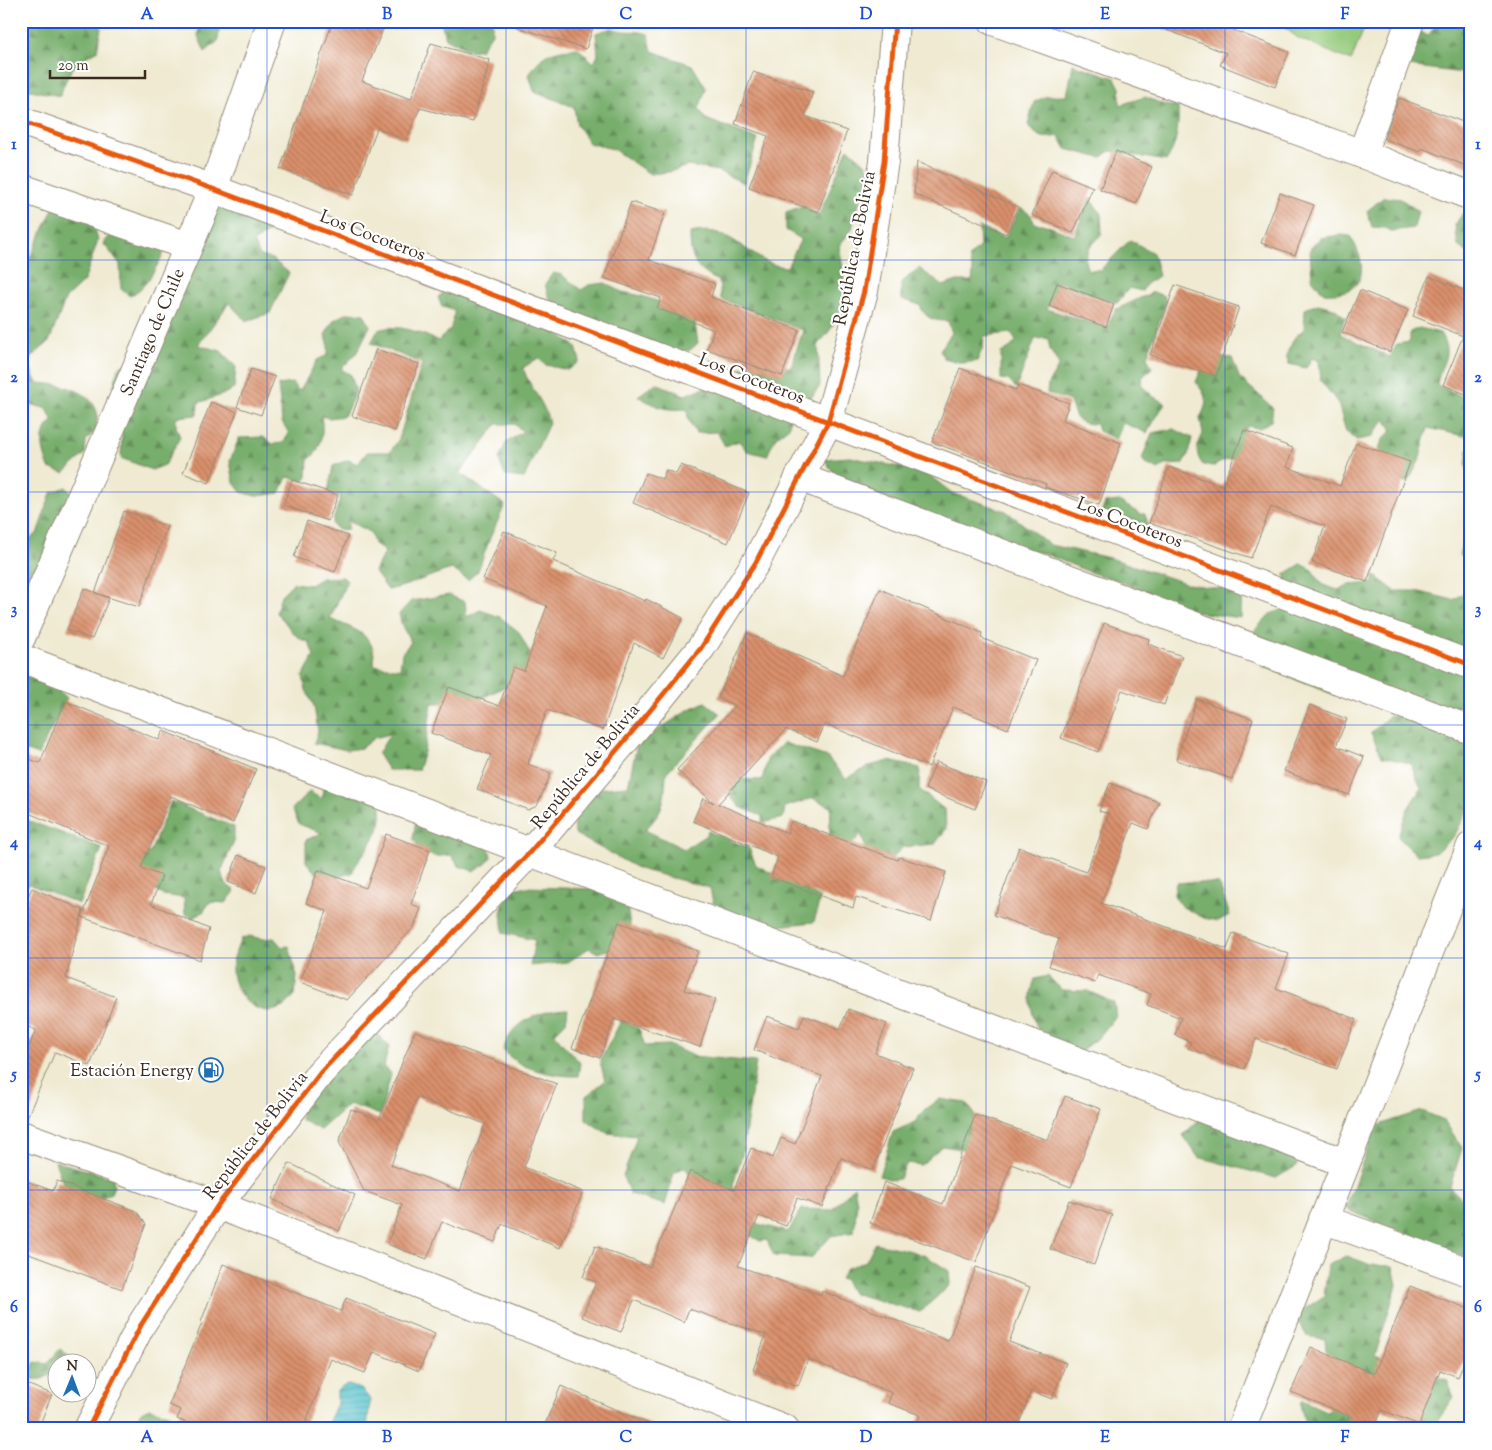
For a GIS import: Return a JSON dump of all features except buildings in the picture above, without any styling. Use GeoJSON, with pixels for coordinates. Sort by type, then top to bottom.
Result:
{"type":"FeatureCollection","features":[{"type":"Feature","properties":{"kind":"street","name":"Santiago de Chile"},"geometry":{"type":"LineString","coordinates":[[21,638],[213,189],[272,21]]}},
{"type":"Feature","properties":{"kind":"street","name":"República de Bolivia"},"geometry":{"type":"LineString","coordinates":[[88,1429],[141,1325],[218,1205],[321,1072],[530,852],[701,648],[756,562],[828,422],[864,290],[884,162],[896,21]]}},
{"type":"Feature","properties":{"kind":"street"},"geometry":{"type":"LineString","coordinates":[[993,21],[1362,154],[1471,196]]}},
{"type":"Feature","properties":{"kind":"street"},"geometry":{"type":"LineString","coordinates":[[1362,154],[1410,21]]}},
{"type":"Feature","properties":{"kind":"street","name":"Los Cocoteros"},"geometry":{"type":"LineString","coordinates":[[21,121],[213,189],[1471,665]]}},
{"type":"Feature","properties":{"kind":"street"},"geometry":{"type":"LineString","coordinates":[[21,188],[188,246]]}},
{"type":"Feature","properties":{"kind":"street"},"geometry":{"type":"LineString","coordinates":[[800,477],[1471,730]]}},
{"type":"Feature","properties":{"kind":"street"},"geometry":{"type":"LineString","coordinates":[[21,658],[1345,1164]]}},
{"type":"Feature","properties":{"kind":"street"},"geometry":{"type":"LineString","coordinates":[[1240,1429],[1471,846]]}},
{"type":"Feature","properties":{"kind":"street"},"geometry":{"type":"LineString","coordinates":[[21,1135],[218,1205],[785,1429]]}},
{"type":"Feature","properties":{"kind":"street"},"geometry":{"type":"LineString","coordinates":[[1324,1219],[1471,1273]]}},
{"type":"Feature","properties":{"kind":"green space"},"geometry":{"type":"Polygon","coordinates":[[[21,21],[99,21],[101,28],[97,51],[77,64],[69,74],[60,96],[21,88],[21,21]]]}},
{"type":"Feature","properties":{"kind":"green space"},"geometry":{"type":"Polygon","coordinates":[[[200,21],[220,21],[218,41],[205,52],[198,36],[200,21]]]}},
{"type":"Feature","properties":{"kind":"green space"},"geometry":{"type":"Polygon","coordinates":[[[444,21],[492,21],[492,33],[481,49],[470,51],[446,38],[442,26],[444,21]]]}},
{"type":"Feature","properties":{"kind":"green space"},"geometry":{"type":"Polygon","coordinates":[[[1276,21],[1367,21],[1351,61],[1298,38],[1276,21]]]}},
{"type":"Feature","properties":{"kind":"green space"},"geometry":{"type":"Polygon","coordinates":[[[1439,21],[1471,21],[1471,79],[1463,73],[1393,64],[1411,27],[1428,36],[1439,21]]]}},
{"type":"Feature","properties":{"kind":"green space"},"geometry":{"type":"Polygon","coordinates":[[[612,28],[648,34],[652,51],[692,65],[706,88],[699,109],[706,119],[758,139],[744,183],[718,171],[688,166],[669,172],[650,174],[613,149],[589,143],[577,125],[574,107],[534,91],[529,75],[538,61],[554,52],[578,48],[594,63],[598,55],[596,33],[612,28]]]}},
{"type":"Feature","properties":{"kind":"green space"},"geometry":{"type":"Polygon","coordinates":[[[1073,64],[1115,78],[1120,88],[1120,105],[1145,97],[1165,105],[1178,107],[1177,136],[1173,149],[1166,161],[1110,151],[1101,158],[1066,149],[1059,136],[1041,137],[1028,125],[1034,102],[1047,96],[1067,96],[1073,64]]]}},
{"type":"Feature","properties":{"kind":"green space"},"geometry":{"type":"Polygon","coordinates":[[[848,148],[866,164],[873,178],[857,208],[852,229],[839,246],[844,286],[840,310],[828,333],[818,344],[820,386],[811,398],[790,397],[791,413],[789,427],[775,438],[767,456],[747,451],[739,441],[725,446],[717,432],[696,433],[688,419],[687,409],[661,407],[638,396],[656,383],[685,395],[735,376],[742,367],[791,367],[803,330],[721,299],[719,281],[704,272],[695,263],[691,250],[690,233],[708,231],[724,235],[767,262],[787,267],[801,239],[786,230],[786,212],[802,206],[819,215],[848,148]]]}},
{"type":"Feature","properties":{"kind":"green space"},"geometry":{"type":"Polygon","coordinates":[[[1384,197],[1401,199],[1418,211],[1414,228],[1390,231],[1385,228],[1372,227],[1367,211],[1384,197]]]}},
{"type":"Feature","properties":{"kind":"green space"},"geometry":{"type":"Polygon","coordinates":[[[1090,198],[1101,214],[1102,234],[1086,255],[1085,259],[1088,270],[1100,270],[1130,240],[1153,253],[1159,276],[1148,282],[1142,291],[1129,288],[1117,303],[1058,282],[1047,309],[1107,328],[1115,310],[1153,292],[1164,296],[1166,302],[1147,357],[1152,368],[1142,378],[1143,387],[1154,397],[1165,403],[1147,433],[1123,423],[1116,439],[1098,431],[1096,424],[1084,423],[1078,419],[1070,401],[1047,393],[1048,384],[1059,365],[1050,350],[1048,338],[1035,339],[1016,388],[1008,380],[1001,379],[1001,353],[1011,347],[1016,341],[1011,333],[984,336],[983,347],[977,361],[963,363],[944,358],[940,350],[952,333],[948,321],[931,318],[927,316],[920,305],[901,299],[901,283],[919,268],[943,286],[957,281],[972,281],[973,272],[969,257],[980,246],[979,227],[1005,238],[1020,208],[1030,214],[1035,224],[1043,224],[1074,236],[1090,198]]]}},
{"type":"Feature","properties":{"kind":"green space"},"geometry":{"type":"Polygon","coordinates":[[[224,204],[264,216],[270,231],[253,242],[260,256],[272,259],[289,273],[270,313],[246,321],[229,303],[198,345],[221,351],[236,367],[234,388],[222,395],[198,403],[197,415],[176,417],[176,427],[180,437],[166,464],[152,470],[121,458],[122,436],[113,388],[118,368],[136,358],[207,219],[224,204]]]}},
{"type":"Feature","properties":{"kind":"green space"},"geometry":{"type":"Polygon","coordinates":[[[55,205],[91,213],[98,240],[84,281],[66,298],[49,342],[27,361],[37,383],[72,389],[88,397],[97,412],[96,431],[86,440],[85,454],[64,473],[49,468],[45,455],[43,437],[48,426],[53,421],[47,409],[21,401],[21,276],[55,205]]]}},
{"type":"Feature","properties":{"kind":"green space"},"geometry":{"type":"Polygon","coordinates":[[[1463,213],[1471,214],[1471,255],[1458,246],[1455,225],[1463,213]]]}},
{"type":"Feature","properties":{"kind":"green space"},"geometry":{"type":"Polygon","coordinates":[[[123,233],[130,244],[145,236],[165,251],[146,282],[130,296],[121,289],[120,264],[103,243],[110,234],[123,233]]]}},
{"type":"Feature","properties":{"kind":"green space"},"geometry":{"type":"Polygon","coordinates":[[[1341,235],[1350,236],[1356,247],[1360,258],[1360,277],[1349,290],[1338,293],[1324,293],[1312,279],[1310,249],[1320,238],[1341,235]]]}},
{"type":"Feature","properties":{"kind":"green space"},"geometry":{"type":"Polygon","coordinates":[[[553,273],[562,275],[581,290],[589,285],[605,283],[622,292],[642,296],[672,306],[694,318],[698,343],[690,350],[667,353],[554,316],[545,284],[553,273]]]}},
{"type":"Feature","properties":{"kind":"green space"},"geometry":{"type":"Polygon","coordinates":[[[446,291],[546,323],[576,347],[580,361],[568,370],[546,365],[538,358],[523,368],[544,408],[549,423],[524,478],[505,476],[499,459],[506,443],[523,431],[514,424],[497,424],[460,473],[505,505],[478,571],[468,580],[452,569],[388,590],[374,571],[385,552],[374,544],[371,533],[348,521],[348,529],[339,530],[332,524],[341,496],[328,492],[333,466],[348,460],[358,464],[367,452],[390,452],[399,439],[422,363],[371,343],[378,330],[386,328],[401,328],[438,341],[451,328],[455,310],[442,307],[438,297],[446,291]]]}},
{"type":"Feature","properties":{"kind":"green space"},"geometry":{"type":"Polygon","coordinates":[[[1318,304],[1334,308],[1345,317],[1340,334],[1390,357],[1397,344],[1410,342],[1410,332],[1419,328],[1440,333],[1444,341],[1446,353],[1437,385],[1471,400],[1471,434],[1464,436],[1428,428],[1419,461],[1408,482],[1390,483],[1377,455],[1382,440],[1392,430],[1385,419],[1372,437],[1357,440],[1346,432],[1338,403],[1321,381],[1319,361],[1312,358],[1306,368],[1289,364],[1286,355],[1295,337],[1304,329],[1305,309],[1318,304]]]}},
{"type":"Feature","properties":{"kind":"green space"},"geometry":{"type":"Polygon","coordinates":[[[347,313],[364,314],[370,326],[356,354],[341,369],[351,375],[356,392],[344,416],[329,418],[321,416],[321,440],[313,456],[308,460],[307,477],[304,481],[287,477],[280,493],[256,496],[241,492],[234,483],[230,461],[239,438],[263,437],[273,444],[283,443],[289,433],[282,422],[278,385],[292,383],[300,391],[317,360],[328,355],[328,342],[325,335],[334,320],[347,313]]]}},
{"type":"Feature","properties":{"kind":"green space"},"geometry":{"type":"Polygon","coordinates":[[[1214,356],[1232,358],[1239,377],[1273,408],[1271,421],[1259,428],[1247,426],[1236,458],[1225,460],[1214,466],[1203,465],[1197,453],[1203,434],[1200,418],[1206,399],[1196,382],[1204,363],[1214,356]]]}},
{"type":"Feature","properties":{"kind":"green space"},"geometry":{"type":"Polygon","coordinates":[[[1174,429],[1192,438],[1188,455],[1183,464],[1164,465],[1159,470],[1146,464],[1142,459],[1152,433],[1174,429]]]}},
{"type":"Feature","properties":{"kind":"green space"},"geometry":{"type":"Polygon","coordinates":[[[1471,447],[1471,482],[1466,465],[1468,449],[1471,447]]]}},
{"type":"Feature","properties":{"kind":"green space"},"geometry":{"type":"Polygon","coordinates":[[[850,457],[904,468],[930,476],[952,493],[1006,511],[1050,545],[1110,558],[1188,584],[1215,588],[1242,588],[1241,618],[1188,611],[1117,580],[1092,573],[1043,553],[1018,549],[840,482],[824,459],[850,457]]]}},
{"type":"Feature","properties":{"kind":"green space"},"geometry":{"type":"Polygon","coordinates":[[[66,487],[75,497],[21,622],[21,595],[23,594],[25,574],[21,565],[21,551],[29,539],[37,534],[51,493],[66,487]]]}},
{"type":"Feature","properties":{"kind":"green space"},"geometry":{"type":"Polygon","coordinates":[[[1119,501],[1140,514],[1145,514],[1151,533],[1099,519],[1105,503],[1119,501]]]}},
{"type":"Feature","properties":{"kind":"green space"},"geometry":{"type":"Polygon","coordinates":[[[1471,513],[1471,561],[1459,555],[1471,513]]]}},
{"type":"Feature","properties":{"kind":"green space"},"geometry":{"type":"Polygon","coordinates":[[[1301,564],[1311,569],[1323,585],[1338,590],[1348,585],[1373,583],[1374,575],[1395,591],[1416,591],[1453,600],[1471,589],[1471,726],[1372,688],[1335,695],[1262,666],[1252,644],[1254,631],[1270,614],[1285,609],[1285,574],[1301,564]]]}},
{"type":"Feature","properties":{"kind":"green space"},"geometry":{"type":"Polygon","coordinates":[[[343,577],[347,581],[330,619],[355,630],[368,639],[372,646],[374,665],[400,669],[402,653],[411,642],[402,626],[399,614],[411,601],[449,595],[465,602],[467,617],[480,610],[500,617],[519,632],[532,658],[523,677],[475,702],[432,703],[424,752],[418,770],[388,770],[378,754],[390,734],[374,738],[361,748],[347,750],[314,743],[318,731],[314,706],[306,690],[303,676],[314,656],[309,642],[294,634],[276,613],[281,595],[293,583],[310,585],[322,578],[343,577]]]}},
{"type":"Feature","properties":{"kind":"green space"},"geometry":{"type":"Polygon","coordinates":[[[21,676],[47,683],[67,698],[38,755],[21,749],[21,676]]]}},
{"type":"Feature","properties":{"kind":"green space"},"geometry":{"type":"Polygon","coordinates":[[[705,702],[720,714],[666,773],[665,790],[660,810],[645,830],[684,849],[705,836],[708,831],[749,848],[756,865],[820,898],[814,922],[778,926],[747,918],[713,903],[710,888],[639,869],[575,834],[571,804],[592,789],[628,786],[637,744],[688,710],[705,702]]]}},
{"type":"Feature","properties":{"kind":"green space"},"geometry":{"type":"Polygon","coordinates":[[[1390,715],[1424,722],[1442,730],[1471,750],[1471,803],[1455,835],[1435,853],[1417,855],[1398,837],[1407,810],[1421,788],[1410,763],[1382,757],[1371,733],[1390,715]]]}},
{"type":"Feature","properties":{"kind":"green space"},"geometry":{"type":"Polygon","coordinates":[[[784,743],[827,757],[846,779],[869,766],[889,761],[920,768],[919,789],[945,810],[946,829],[935,844],[903,847],[893,858],[871,864],[861,834],[852,844],[829,841],[831,807],[813,798],[785,807],[783,818],[762,823],[762,816],[740,807],[728,794],[742,779],[762,780],[768,757],[784,743]]]}},
{"type":"Feature","properties":{"kind":"green space"},"geometry":{"type":"Polygon","coordinates":[[[323,787],[380,802],[381,813],[377,832],[352,873],[322,880],[306,862],[306,840],[322,833],[299,824],[292,809],[309,792],[322,799],[323,787]]]}},
{"type":"Feature","properties":{"kind":"green space"},"geometry":{"type":"Polygon","coordinates":[[[171,801],[234,827],[234,841],[221,872],[226,884],[235,891],[226,903],[210,902],[203,912],[193,918],[185,914],[184,898],[163,895],[142,883],[132,847],[150,853],[171,801]]]}},
{"type":"Feature","properties":{"kind":"green space"},"geometry":{"type":"Polygon","coordinates":[[[21,818],[102,848],[79,904],[28,884],[21,898],[21,818]]]}},
{"type":"Feature","properties":{"kind":"green space"},"geometry":{"type":"Polygon","coordinates":[[[421,819],[488,842],[491,857],[486,864],[473,871],[459,866],[451,855],[433,856],[425,852],[413,839],[415,825],[421,819]]]}},
{"type":"Feature","properties":{"kind":"green space"},"geometry":{"type":"Polygon","coordinates":[[[1176,883],[1219,884],[1230,915],[1218,921],[1204,918],[1181,906],[1174,895],[1176,883]]]}},
{"type":"Feature","properties":{"kind":"green space"},"geometry":{"type":"Polygon","coordinates":[[[523,887],[602,889],[627,905],[630,926],[617,947],[598,953],[589,948],[568,962],[530,966],[535,940],[503,933],[501,913],[507,890],[523,887]]]}},
{"type":"Feature","properties":{"kind":"green space"},"geometry":{"type":"Polygon","coordinates":[[[249,936],[262,939],[274,938],[282,947],[289,946],[297,976],[295,995],[281,1008],[272,1011],[254,1007],[240,994],[236,986],[232,968],[234,957],[241,939],[249,936]]]}},
{"type":"Feature","properties":{"kind":"green space"},"geometry":{"type":"Polygon","coordinates":[[[1048,976],[1062,990],[1088,991],[1114,1003],[1116,1016],[1099,1037],[1075,1055],[1043,1044],[1034,1019],[1031,1004],[1032,988],[1035,979],[1048,976]]]}},
{"type":"Feature","properties":{"kind":"green space"},"geometry":{"type":"Polygon","coordinates":[[[568,1009],[566,1022],[555,1033],[580,1063],[578,1076],[558,1075],[527,1067],[510,1057],[503,1050],[513,1032],[528,1019],[547,1012],[568,1009]]]}},
{"type":"Feature","properties":{"kind":"green space"},"geometry":{"type":"Polygon","coordinates":[[[621,1021],[639,1029],[645,1046],[669,1045],[693,1056],[756,1062],[742,1155],[733,1185],[734,1201],[701,1193],[685,1167],[674,1173],[665,1205],[630,1194],[623,1177],[637,1136],[607,1133],[586,1120],[586,1096],[605,1081],[600,1061],[621,1021]]]}},
{"type":"Feature","properties":{"kind":"green space"},"geometry":{"type":"Polygon","coordinates":[[[375,1032],[389,1046],[384,1066],[391,1075],[380,1115],[349,1104],[320,1130],[300,1119],[309,1077],[375,1032]]]}},
{"type":"Feature","properties":{"kind":"green space"},"geometry":{"type":"Polygon","coordinates":[[[940,1099],[966,1103],[974,1113],[973,1131],[963,1149],[942,1146],[921,1165],[907,1163],[899,1179],[893,1180],[879,1176],[893,1132],[915,1122],[925,1109],[940,1099]]]}},
{"type":"Feature","properties":{"kind":"green space"},"geometry":{"type":"Polygon","coordinates":[[[1422,1111],[1444,1120],[1462,1148],[1450,1187],[1471,1209],[1471,1260],[1345,1209],[1376,1126],[1422,1111]]]}},
{"type":"Feature","properties":{"kind":"green space"},"geometry":{"type":"Polygon","coordinates":[[[1203,1116],[1284,1143],[1298,1165],[1276,1178],[1198,1157],[1183,1135],[1203,1116]]]}},
{"type":"Feature","properties":{"kind":"green space"},"geometry":{"type":"Polygon","coordinates":[[[55,1161],[113,1178],[114,1186],[111,1193],[95,1201],[67,1195],[55,1161]]]}},
{"type":"Feature","properties":{"kind":"green space"},"geometry":{"type":"Polygon","coordinates":[[[854,1186],[857,1203],[854,1232],[831,1236],[811,1258],[774,1256],[767,1240],[760,1241],[728,1223],[747,1221],[788,1232],[802,1209],[832,1210],[854,1186]]]}},
{"type":"Feature","properties":{"kind":"green space"},"geometry":{"type":"Polygon","coordinates":[[[875,1243],[926,1256],[949,1271],[950,1285],[920,1312],[852,1293],[844,1279],[840,1278],[847,1268],[866,1261],[875,1243]]]}},
{"type":"Feature","properties":{"kind":"green space"},"geometry":{"type":"Polygon","coordinates":[[[1347,1256],[1371,1265],[1393,1266],[1397,1285],[1375,1356],[1447,1380],[1454,1397],[1436,1423],[1417,1419],[1331,1360],[1326,1350],[1325,1339],[1307,1336],[1294,1316],[1324,1296],[1328,1265],[1347,1256]]]}},
{"type":"Feature","properties":{"kind":"green space"},"geometry":{"type":"Polygon","coordinates":[[[35,1362],[48,1363],[48,1376],[36,1380],[28,1377],[35,1362]]]}},
{"type":"Feature","properties":{"kind":"green space"},"geometry":{"type":"Polygon","coordinates":[[[1349,1375],[1360,1384],[1344,1429],[1312,1429],[1304,1420],[1300,1404],[1302,1400],[1328,1412],[1349,1375]]]}},
{"type":"Feature","properties":{"kind":"green space"},"geometry":{"type":"Polygon","coordinates":[[[149,1408],[169,1414],[191,1429],[137,1429],[139,1414],[149,1408]]]}},
{"type":"Feature","properties":{"kind":"green space"},"geometry":{"type":"Polygon","coordinates":[[[1369,1418],[1384,1420],[1392,1429],[1353,1429],[1357,1420],[1369,1418]]]}},
{"type":"Feature","properties":{"kind":"water"},"geometry":{"type":"Polygon","coordinates":[[[348,1385],[361,1389],[370,1399],[367,1429],[333,1429],[329,1421],[337,1404],[337,1391],[348,1385]]]}},
{"type":"Feature","properties":{"kind":"cycle path"},"geometry":{"type":"LineString","coordinates":[[88,1429],[141,1325],[218,1205],[321,1072],[530,852],[644,718],[701,648],[756,562],[828,422],[864,291],[884,161],[895,21]]}},
{"type":"Feature","properties":{"kind":"cycle path"},"geometry":{"type":"LineString","coordinates":[[21,121],[213,189],[1471,665]]}},
{"type":"Feature","properties":{"kind":"place","name":"Estación Energy"},"geometry":{"type":"Point","coordinates":[211,1070]}}]}
